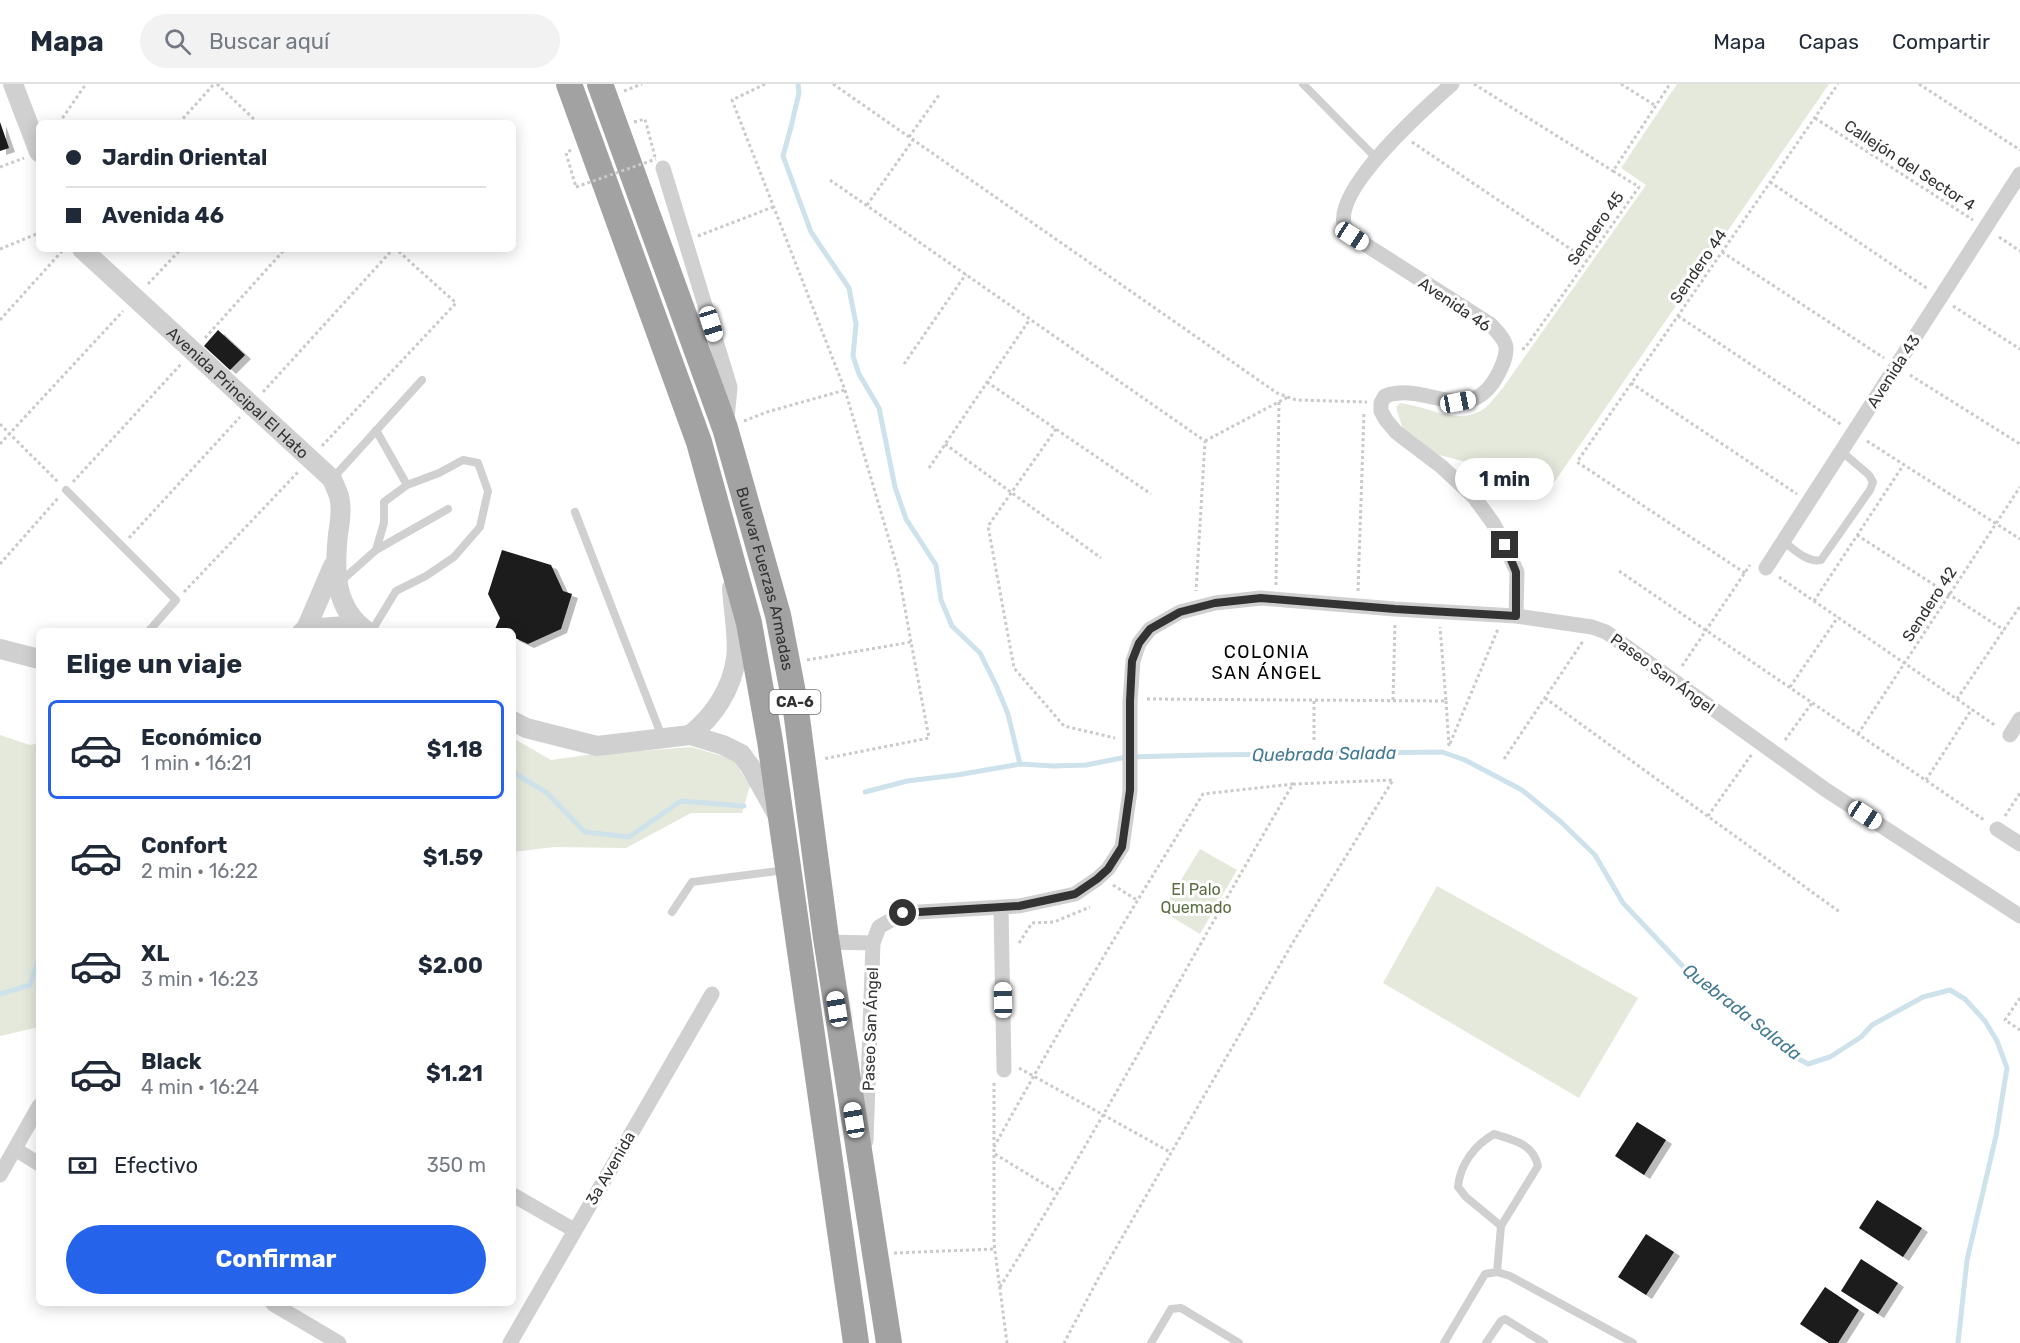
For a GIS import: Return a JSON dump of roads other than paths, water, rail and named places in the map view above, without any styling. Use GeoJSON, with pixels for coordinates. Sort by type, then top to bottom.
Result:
{"type":"FeatureCollection","features":[{"type":"Feature","properties":{"kind":"highway","name":"Bulevar Fuerzas Armadas"},"geometry":{"type":"LineString","coordinates":[[570,84],[699,442],[749,623],[770,741],[856,1343]]}},
{"type":"Feature","properties":{"kind":"highway","name":"Bulevar Fuerzas Armadas"},"geometry":{"type":"LineString","coordinates":[[600,84],[725,428],[778,615],[803,763],[826,942],[889,1343]]}},
{"type":"Feature","properties":{"kind":"street"},"geometry":{"type":"LineString","coordinates":[[13,84],[36,144]]}},
{"type":"Feature","properties":{"kind":"street","name":"Avenida 46"},"geometry":{"type":"LineString","coordinates":[[1452,84],[1399,134],[1377,159],[1349,197],[1344,215],[1344,226],[1352,236],[1490,324],[1503,338],[1508,354],[1495,381],[1478,398],[1458,402],[1396,392],[1385,396],[1381,403],[1381,411],[1396,432],[1442,467],[1474,497],[1493,523],[1516,572],[1510,615]]}},
{"type":"Feature","properties":{"kind":"street"},"geometry":{"type":"LineString","coordinates":[[660,164],[686,240],[730,387],[725,428]]}},
{"type":"Feature","properties":{"kind":"street","name":"Avenida 43"},"geometry":{"type":"LineString","coordinates":[[1766,568],[2020,174]]}},
{"type":"Feature","properties":{"kind":"street","name":"Avenida Principal El Hato"},"geometry":{"type":"LineString","coordinates":[[85,252],[332,479]]}},
{"type":"Feature","properties":{"kind":"street"},"geometry":{"type":"LineString","coordinates":[[332,479],[339,498],[340,524],[335,562],[337,585],[345,606],[365,628]]}},
{"type":"Feature","properties":{"kind":"street"},"geometry":{"type":"LineString","coordinates":[[690,735],[717,708],[728,688],[736,657],[729,548]]}},
{"type":"Feature","properties":{"kind":"street"},"geometry":{"type":"LineString","coordinates":[[305,628],[335,562]]}},
{"type":"Feature","properties":{"kind":"street","name":"Paseo San Ángel"},"geometry":{"type":"LineString","coordinates":[[864,1187],[873,943],[879,927],[903,913],[1001,908],[1075,894],[1100,877],[1122,847],[1130,790],[1132,661],[1139,643],[1150,629],[1180,612],[1215,603],[1261,598],[1395,609],[1510,615],[1592,627],[1606,632],[1826,790],[2020,916]]}},
{"type":"Feature","properties":{"kind":"street"},"geometry":{"type":"LineString","coordinates":[[0,649],[36,658]]}},
{"type":"Feature","properties":{"kind":"street"},"geometry":{"type":"LineString","coordinates":[[2010,735],[2020,719]]}},
{"type":"Feature","properties":{"kind":"street"},"geometry":{"type":"LineString","coordinates":[[516,723],[526,728],[597,746],[690,735],[723,745],[741,754],[780,819]]}},
{"type":"Feature","properties":{"kind":"street"},"geometry":{"type":"LineString","coordinates":[[1997,829],[2020,844]]}},
{"type":"Feature","properties":{"kind":"street"},"geometry":{"type":"LineString","coordinates":[[1001,908],[1008,1066]]}},
{"type":"Feature","properties":{"kind":"street","name":"Paseo San Ángel"},"geometry":{"type":"LineString","coordinates":[[826,942],[873,943]]}},
{"type":"Feature","properties":{"kind":"street","name":"3a Avenida"},"geometry":{"type":"LineString","coordinates":[[510,1343],[711,994]]}},
{"type":"Feature","properties":{"kind":"street"},"geometry":{"type":"LineString","coordinates":[[0,1174],[36,1111]]}},
{"type":"Feature","properties":{"kind":"street"},"geometry":{"type":"LineString","coordinates":[[15,1149],[36,1162]]}},
{"type":"Feature","properties":{"kind":"street"},"geometry":{"type":"LineString","coordinates":[[516,1197],[574,1230]]}},
{"type":"Feature","properties":{"kind":"street"},"geometry":{"type":"LineString","coordinates":[[276,1306],[339,1343]]}},
{"type":"Feature","properties":{"kind":"lane"},"geometry":{"type":"LineString","coordinates":[[1303,84],[1377,159]]}},
{"type":"Feature","properties":{"kind":"lane"},"geometry":{"type":"LineString","coordinates":[[332,479],[422,380]]}},
{"type":"Feature","properties":{"kind":"lane"},"geometry":{"type":"LineString","coordinates":[[376,430],[407,485]]}},
{"type":"Feature","properties":{"kind":"lane"},"geometry":{"type":"LineString","coordinates":[[1783,541],[1807,558],[1821,560],[1870,490],[1873,482],[1869,476],[1841,451]]}},
{"type":"Feature","properties":{"kind":"lane"},"geometry":{"type":"LineString","coordinates":[[367,628],[396,591],[426,576],[454,557],[480,527],[488,491],[478,463],[463,460],[439,473],[407,485],[384,502],[384,523],[376,550]]}},
{"type":"Feature","properties":{"kind":"lane"},"geometry":{"type":"LineString","coordinates":[[66,490],[176,600],[152,628]]}},
{"type":"Feature","properties":{"kind":"lane"},"geometry":{"type":"LineString","coordinates":[[337,585],[376,550],[448,509]]}},
{"type":"Feature","properties":{"kind":"lane"},"geometry":{"type":"LineString","coordinates":[[575,512],[663,738]]}},
{"type":"Feature","properties":{"kind":"lane"},"geometry":{"type":"LineString","coordinates":[[672,912],[692,882],[787,870]]}},
{"type":"Feature","properties":{"kind":"lane"},"geometry":{"type":"LineString","coordinates":[[1497,1272],[1501,1226],[1538,1166],[1535,1154],[1521,1143],[1494,1134],[1481,1142],[1469,1158],[1459,1174],[1458,1186],[1466,1197],[1501,1226]]}},
{"type":"Feature","properties":{"kind":"lane"},"geometry":{"type":"LineString","coordinates":[[1444,1343],[1485,1274],[1497,1272],[1510,1276],[1633,1343]]}},
{"type":"Feature","properties":{"kind":"lane"},"geometry":{"type":"LineString","coordinates":[[1151,1343],[1171,1309],[1176,1307],[1239,1343]]}},
{"type":"Feature","properties":{"kind":"lane"},"geometry":{"type":"LineString","coordinates":[[1489,1342],[1501,1321],[1505,1319],[1544,1343]]}},
{"type":"Feature","properties":{"kind":"waterway"},"geometry":{"type":"LineString","coordinates":[[798,84],[799,93],[783,156],[811,232],[849,288],[856,324],[853,356],[859,374],[879,408],[895,487],[906,519],[936,565],[941,600],[952,626],[980,653],[996,685],[1008,714],[1020,764]]}},
{"type":"Feature","properties":{"kind":"waterway","name":"Quebrada Salada"},"geometry":{"type":"LineString","coordinates":[[865,792],[907,781],[1020,764],[1086,765],[1127,757],[1442,752],[1465,760],[1522,790],[1561,822],[1595,855],[1623,903],[1693,977],[1790,1054],[1808,1064],[1830,1057],[1861,1037],[1872,1025],[1923,997],[1950,990],[1965,999],[1985,1021],[1997,1041],[2007,1068],[1996,1136],[1967,1260],[1958,1343]]}},
{"type":"Feature","properties":{"kind":"waterway","name":"Quebrada Salada"},"geometry":{"type":"LineString","coordinates":[[516,774],[547,793],[585,832],[629,837],[681,801],[744,806]]}},
{"type":"Feature","properties":{"kind":"waterway","name":"Quebrada Salada"},"geometry":{"type":"LineString","coordinates":[[0,994],[30,985],[36,967]]}},
{"type":"Feature","properties":{"kind":"district","name":"COLONIA SAN ÁNGEL"},"geometry":{"type":"Point","coordinates":[1267,662]}},
{"type":"Feature","properties":{"kind":"park label","name":"El Palo Quemado"},"geometry":{"type":"Point","coordinates":[1196,898]}}]}
